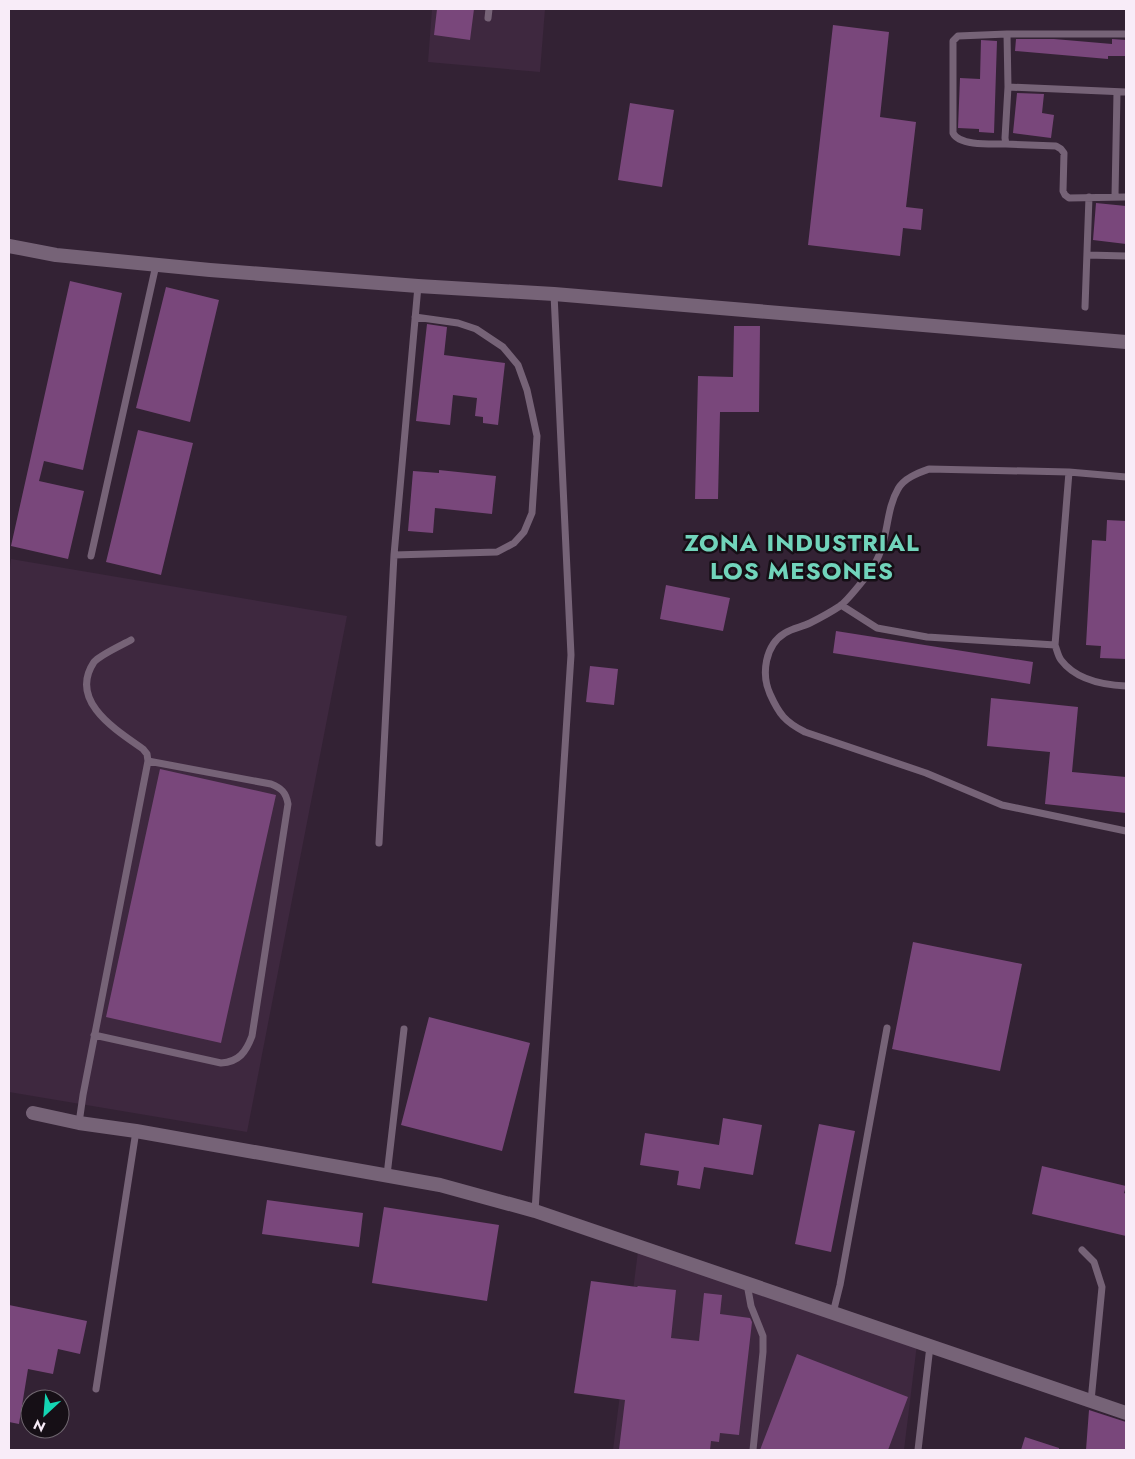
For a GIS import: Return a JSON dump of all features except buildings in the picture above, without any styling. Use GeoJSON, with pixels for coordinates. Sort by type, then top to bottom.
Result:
{"type":"FeatureCollection","features":[{"type":"Feature","properties":{"kind":"street"},"geometry":{"type":"LineString","coordinates":[[9,246],[56,255],[156,265],[418,286],[554,294],[1126,342]]}},
{"type":"Feature","properties":{"kind":"street"},"geometry":{"type":"LineString","coordinates":[[33,1113],[79,1123],[136,1131],[440,1185],[535,1211],[1126,1413]]}},
{"type":"Feature","properties":{"kind":"lane"},"geometry":{"type":"LineString","coordinates":[[488,18],[489,9]]}},
{"type":"Feature","properties":{"kind":"lane"},"geometry":{"type":"LineString","coordinates":[[1006,144],[1007,34]]}},
{"type":"Feature","properties":{"kind":"lane"},"geometry":{"type":"LineString","coordinates":[[1126,34],[958,36],[954,41],[953,51],[953,133],[955,137],[965,142],[1056,146],[1064,154],[1063,191],[1069,198],[1126,197]]}},
{"type":"Feature","properties":{"kind":"lane"},"geometry":{"type":"LineString","coordinates":[[1008,87],[1126,92]]}},
{"type":"Feature","properties":{"kind":"lane"},"geometry":{"type":"LineString","coordinates":[[1115,196],[1117,92]]}},
{"type":"Feature","properties":{"kind":"lane"},"geometry":{"type":"LineString","coordinates":[[1085,307],[1089,197]]}},
{"type":"Feature","properties":{"kind":"lane"},"geometry":{"type":"LineString","coordinates":[[1087,255],[1126,256]]}},
{"type":"Feature","properties":{"kind":"lane"},"geometry":{"type":"LineString","coordinates":[[91,556],[156,265]]}},
{"type":"Feature","properties":{"kind":"lane"},"geometry":{"type":"LineString","coordinates":[[379,843],[394,555],[418,286]]}},
{"type":"Feature","properties":{"kind":"lane"},"geometry":{"type":"LineString","coordinates":[[535,1211],[571,655],[554,294]]}},
{"type":"Feature","properties":{"kind":"lane"},"geometry":{"type":"LineString","coordinates":[[394,555],[498,552],[514,543],[524,532],[532,513],[536,436],[527,390],[518,364],[503,347],[476,329],[458,323],[415,318]]}},
{"type":"Feature","properties":{"kind":"lane"},"geometry":{"type":"LineString","coordinates":[[1126,477],[1069,472],[929,469],[914,474],[898,488],[891,507],[885,542],[874,565],[841,605],[810,623],[785,633],[774,643],[767,657],[764,672],[768,691],[779,713],[790,725],[805,732],[926,773],[1002,805],[1126,831]]}},
{"type":"Feature","properties":{"kind":"lane"},"geometry":{"type":"LineString","coordinates":[[1069,472],[1056,645],[1060,659],[1071,670],[1086,679],[1106,685],[1126,686]]}},
{"type":"Feature","properties":{"kind":"lane"},"geometry":{"type":"LineString","coordinates":[[841,605],[877,628],[927,637],[1056,645]]}},
{"type":"Feature","properties":{"kind":"lane"},"geometry":{"type":"LineString","coordinates":[[79,1123],[94,1035],[148,761],[147,754],[143,749],[103,718],[94,708],[88,696],[88,675],[95,661],[130,640]]}},
{"type":"Feature","properties":{"kind":"lane"},"geometry":{"type":"LineString","coordinates":[[94,1035],[221,1064],[240,1058],[247,1049],[252,1036],[287,814],[287,798],[284,792],[271,784],[148,761]]}},
{"type":"Feature","properties":{"kind":"lane"},"geometry":{"type":"LineString","coordinates":[[833,1313],[840,1285],[887,1028]]}},
{"type":"Feature","properties":{"kind":"lane"},"geometry":{"type":"LineString","coordinates":[[387,1175],[404,1029]]}},
{"type":"Feature","properties":{"kind":"lane"},"geometry":{"type":"LineString","coordinates":[[96,1389],[136,1131]]}},
{"type":"Feature","properties":{"kind":"lane"},"geometry":{"type":"LineString","coordinates":[[1082,1250],[1094,1262],[1102,1287],[1091,1401]]}},
{"type":"Feature","properties":{"kind":"lane"},"geometry":{"type":"LineString","coordinates":[[747,1284],[751,1306],[763,1336],[753,1450]]}},
{"type":"Feature","properties":{"kind":"lane"},"geometry":{"type":"LineString","coordinates":[[918,1450],[930,1346]]}},
{"type":"Feature","properties":{"kind":"shaded area"},"geometry":{"type":"Polygon","coordinates":[[[432,9],[545,9],[540,72],[428,62],[432,9]]]}},
{"type":"Feature","properties":{"kind":"shaded area"},"geometry":{"type":"Polygon","coordinates":[[[11,559],[347,616],[247,1132],[9,1092],[9,574],[11,559]]]}},
{"type":"Feature","properties":{"kind":"shaded area"},"geometry":{"type":"Polygon","coordinates":[[[638,1251],[917,1344],[904,1450],[613,1450],[638,1251]]]}},
{"type":"Feature","properties":{"kind":"district","name":"ZONA INDUSTRIAL LOS MESONES"},"geometry":{"type":"Point","coordinates":[802,556]}}]}
